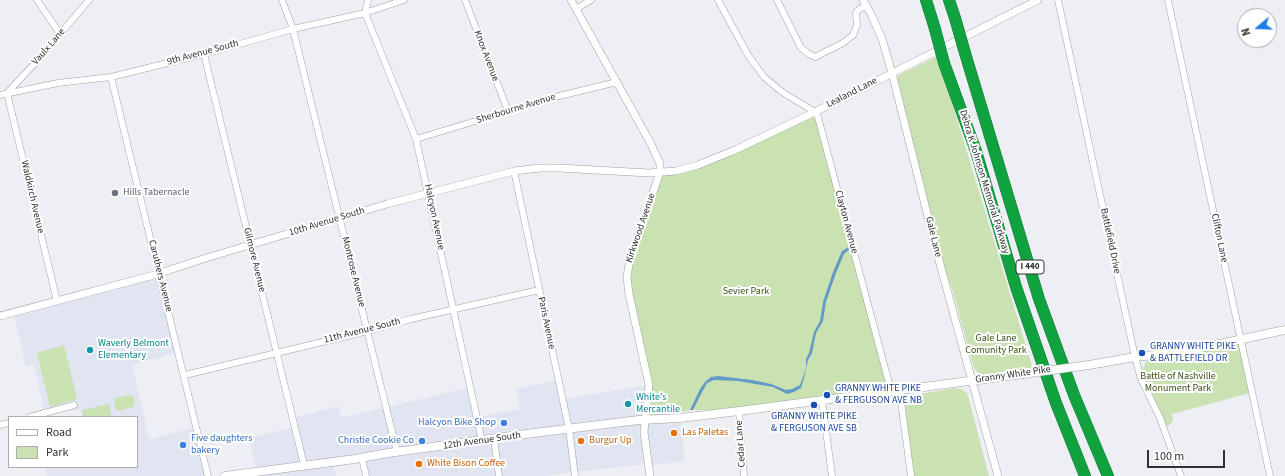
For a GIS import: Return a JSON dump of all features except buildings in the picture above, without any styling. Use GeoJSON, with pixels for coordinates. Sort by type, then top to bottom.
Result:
{"type":"FeatureCollection","features":[{"type":"Feature","properties":{"kind":"highway","name":"Debra K Johnson Memorial Parkway"},"geometry":{"type":"LineString","coordinates":[[926,0],[944,64],[976,151],[1016,287],[1053,396],[1086,476]]}},
{"type":"Feature","properties":{"kind":"highway","name":"Debra K Johnson Memorial Parkway"},"geometry":{"type":"LineString","coordinates":[[949,0],[1040,299],[1074,395],[1108,476]]}},
{"type":"Feature","properties":{"kind":"main road","name":"Granny White Pike"},"geometry":{"type":"LineString","coordinates":[[739,411],[972,381],[1089,365],[1135,357],[1182,352],[1285,330]]}},
{"type":"Feature","properties":{"kind":"main road","name":"12th Avenue South"},"geometry":{"type":"LineString","coordinates":[[225,476],[260,474],[304,465],[569,429],[739,411]]}},
{"type":"Feature","properties":{"kind":"street"},"geometry":{"type":"LineString","coordinates":[[36,0],[60,34]]}},
{"type":"Feature","properties":{"kind":"street","name":"Vaulx Lane"},"geometry":{"type":"LineString","coordinates":[[7,93],[89,0]]}},
{"type":"Feature","properties":{"kind":"street","name":"Montrose Avenue"},"geometry":{"type":"LineString","coordinates":[[282,0],[294,29],[397,452]]}},
{"type":"Feature","properties":{"kind":"street"},"geometry":{"type":"LineString","coordinates":[[364,13],[368,0]]}},
{"type":"Feature","properties":{"kind":"street","name":"9th Avenue South"},"geometry":{"type":"LineString","coordinates":[[0,95],[58,83],[111,77],[204,54],[294,29],[364,13],[404,0]]}},
{"type":"Feature","properties":{"kind":"street","name":"Knox Avenue"},"geometry":{"type":"LineString","coordinates":[[465,0],[508,111]]}},
{"type":"Feature","properties":{"kind":"street"},"geometry":{"type":"LineString","coordinates":[[571,0],[658,158],[660,172]]}},
{"type":"Feature","properties":{"kind":"street"},"geometry":{"type":"LineString","coordinates":[[576,9],[591,0]]}},
{"type":"Feature","properties":{"kind":"street"},"geometry":{"type":"LineString","coordinates":[[718,0],[748,55],[764,77],[782,92],[814,112]]}},
{"type":"Feature","properties":{"kind":"street"},"geometry":{"type":"LineString","coordinates":[[777,0],[801,48],[815,57],[843,43],[853,35],[857,25],[857,11],[864,3]]}},
{"type":"Feature","properties":{"kind":"street","name":"Lealand Lane"},"geometry":{"type":"LineString","coordinates":[[660,172],[681,170],[709,162],[814,112],[1038,0]]}},
{"type":"Feature","properties":{"kind":"street","name":"Battlefield Drive"},"geometry":{"type":"LineString","coordinates":[[1058,0],[1135,357],[1141,379],[1160,418],[1181,476]]}},
{"type":"Feature","properties":{"kind":"street","name":"Clifton Lane"},"geometry":{"type":"LineString","coordinates":[[1168,0],[1270,476]]}},
{"type":"Feature","properties":{"kind":"street","name":"Gale Lane"},"geometry":{"type":"LineString","coordinates":[[864,3],[871,14],[882,39],[892,73],[937,253],[998,476]]}},
{"type":"Feature","properties":{"kind":"street","name":"Halcyon Avenue"},"geometry":{"type":"LineString","coordinates":[[364,13],[416,139],[482,441]]}},
{"type":"Feature","properties":{"kind":"street","name":"Gilmore Avenue"},"geometry":{"type":"LineString","coordinates":[[204,54],[304,465]]}},
{"type":"Feature","properties":{"kind":"street","name":"Caruthers Avenue"},"geometry":{"type":"LineString","coordinates":[[111,77],[185,375],[208,476]]}},
{"type":"Feature","properties":{"kind":"street","name":"Sherbourne Avenue"},"geometry":{"type":"LineString","coordinates":[[416,139],[555,97],[616,82]]}},
{"type":"Feature","properties":{"kind":"street","name":"Waldkirch Avenue"},"geometry":{"type":"LineString","coordinates":[[7,93],[57,301]]}},
{"type":"Feature","properties":{"kind":"street","name":"Clayton Avenue"},"geometry":{"type":"LineString","coordinates":[[814,112],[818,117],[890,387],[900,394],[911,476]]}},
{"type":"Feature","properties":{"kind":"street","name":"10th Avenue South"},"geometry":{"type":"LineString","coordinates":[[0,316],[159,273],[387,204],[514,171],[540,168],[559,168],[649,174],[660,172]]}},
{"type":"Feature","properties":{"kind":"street","name":"Paris Avenue"},"geometry":{"type":"LineString","coordinates":[[514,171],[569,429],[575,476]]}},
{"type":"Feature","properties":{"kind":"street","name":"Kirkwood Avenue"},"geometry":{"type":"LineString","coordinates":[[650,476],[644,432],[648,400],[648,385],[629,294],[628,270],[633,248],[660,172]]}},
{"type":"Feature","properties":{"kind":"street","name":"11th Avenue South"},"geometry":{"type":"LineString","coordinates":[[185,375],[368,331],[411,319],[539,290]]}},
{"type":"Feature","properties":{"kind":"street"},"geometry":{"type":"LineString","coordinates":[[822,401],[832,476]]}},
{"type":"Feature","properties":{"kind":"street"},"geometry":{"type":"LineString","coordinates":[[34,416],[74,405]]}},
{"type":"Feature","properties":{"kind":"street","name":"Cedar Lane"},"geometry":{"type":"LineString","coordinates":[[739,411],[744,476]]}},
{"type":"Feature","properties":{"kind":"street"},"geometry":{"type":"LineString","coordinates":[[494,439],[499,476]]}},
{"type":"Feature","properties":{"kind":"street"},"geometry":{"type":"LineString","coordinates":[[362,458],[366,476]]}},
{"type":"Feature","properties":{"kind":"shaded area"},"geometry":{"type":"Polygon","coordinates":[[[159,273],[179,352],[132,365],[149,439],[197,427],[208,476],[47,476],[45,468],[138,468],[138,416],[82,416],[80,409],[75,411],[74,405],[45,413],[34,365],[26,367],[13,312],[159,273]]]}},
{"type":"Feature","properties":{"kind":"shaded area"},"geometry":{"type":"Polygon","coordinates":[[[559,380],[563,399],[649,385],[645,420],[680,418],[685,460],[679,462],[652,465],[645,464],[543,476],[366,476],[362,458],[333,462],[336,476],[261,476],[260,472],[257,472],[249,438],[295,427],[293,418],[338,406],[342,418],[471,387],[477,417],[520,409],[516,389],[559,380]]]}},
{"type":"Feature","properties":{"kind":"green space","name":"Gale Lane Comunity Park"},"geometry":{"type":"Polygon","coordinates":[[[938,56],[1033,369],[983,375],[978,373],[974,368],[952,288],[947,276],[896,79],[899,75],[938,56]]]}},
{"type":"Feature","properties":{"kind":"green space","name":"Sevier Park"},"geometry":{"type":"Polygon","coordinates":[[[815,113],[888,388],[730,410],[693,410],[651,416],[652,390],[630,286],[630,274],[631,262],[663,175],[687,171],[815,113]]]}},
{"type":"Feature","properties":{"kind":"green space","name":"Battle of Nashville Monument Park"},"geometry":{"type":"Polygon","coordinates":[[[1239,343],[1250,393],[1172,414],[1173,420],[1171,424],[1166,426],[1144,375],[1143,368],[1146,362],[1152,358],[1239,343]]]}},
{"type":"Feature","properties":{"kind":"green space"},"geometry":{"type":"Polygon","coordinates":[[[64,345],[77,399],[50,407],[37,353],[64,345]]]}},
{"type":"Feature","properties":{"kind":"green space"},"geometry":{"type":"Polygon","coordinates":[[[955,388],[966,392],[968,396],[989,476],[914,476],[904,397],[955,388]]]}},
{"type":"Feature","properties":{"kind":"green space"},"geometry":{"type":"Polygon","coordinates":[[[130,395],[133,396],[135,403],[133,407],[118,411],[114,401],[116,398],[130,395]]]}},
{"type":"Feature","properties":{"kind":"green space"},"geometry":{"type":"Polygon","coordinates":[[[109,404],[112,416],[83,416],[82,410],[109,404]]]}},
{"type":"Feature","properties":{"kind":"water"},"geometry":{"type":"Polygon","coordinates":[[[850,246],[850,249],[844,254],[836,273],[826,302],[823,321],[816,333],[812,353],[808,360],[804,378],[801,388],[787,394],[773,387],[738,381],[714,380],[707,383],[693,410],[690,410],[700,389],[711,377],[718,376],[752,380],[771,384],[786,390],[800,385],[806,368],[806,359],[814,332],[820,321],[823,302],[833,272],[842,251],[850,246]]]}},
{"type":"Feature","properties":{"kind":"place","name":"Hills Tabernacle"},"geometry":{"type":"Point","coordinates":[115,193]}},
{"type":"Feature","properties":{"kind":"place","name":"Waverly Belmont Elementary"},"geometry":{"type":"Point","coordinates":[90,350]}},
{"type":"Feature","properties":{"kind":"place","name":"GRANNY WHITE PIKE & BATTLEFIELD DR"},"geometry":{"type":"Point","coordinates":[1142,353]}},
{"type":"Feature","properties":{"kind":"place","name":"GRANNY WHITE PIKE & FERGUSON AVE NB"},"geometry":{"type":"Point","coordinates":[827,395]}},
{"type":"Feature","properties":{"kind":"place","name":"White's Mercantile"},"geometry":{"type":"Point","coordinates":[628,404]}},
{"type":"Feature","properties":{"kind":"place","name":"GRANNY WHITE PIKE & FERGUSON AVE SB"},"geometry":{"type":"Point","coordinates":[814,405]}},
{"type":"Feature","properties":{"kind":"place","name":"Halcyon Bike Shop"},"geometry":{"type":"Point","coordinates":[504,423]}},
{"type":"Feature","properties":{"kind":"place","name":"Las Paletas"},"geometry":{"type":"Point","coordinates":[674,433]}},
{"type":"Feature","properties":{"kind":"place","name":"Christie Cookie Co"},"geometry":{"type":"Point","coordinates":[422,441]}},
{"type":"Feature","properties":{"kind":"place","name":"Burgur Up"},"geometry":{"type":"Point","coordinates":[581,441]}},
{"type":"Feature","properties":{"kind":"place","name":"Five daughters bakery"},"geometry":{"type":"Point","coordinates":[183,445]}},
{"type":"Feature","properties":{"kind":"place","name":"White Bison Coffee"},"geometry":{"type":"Point","coordinates":[419,464]}}]}
